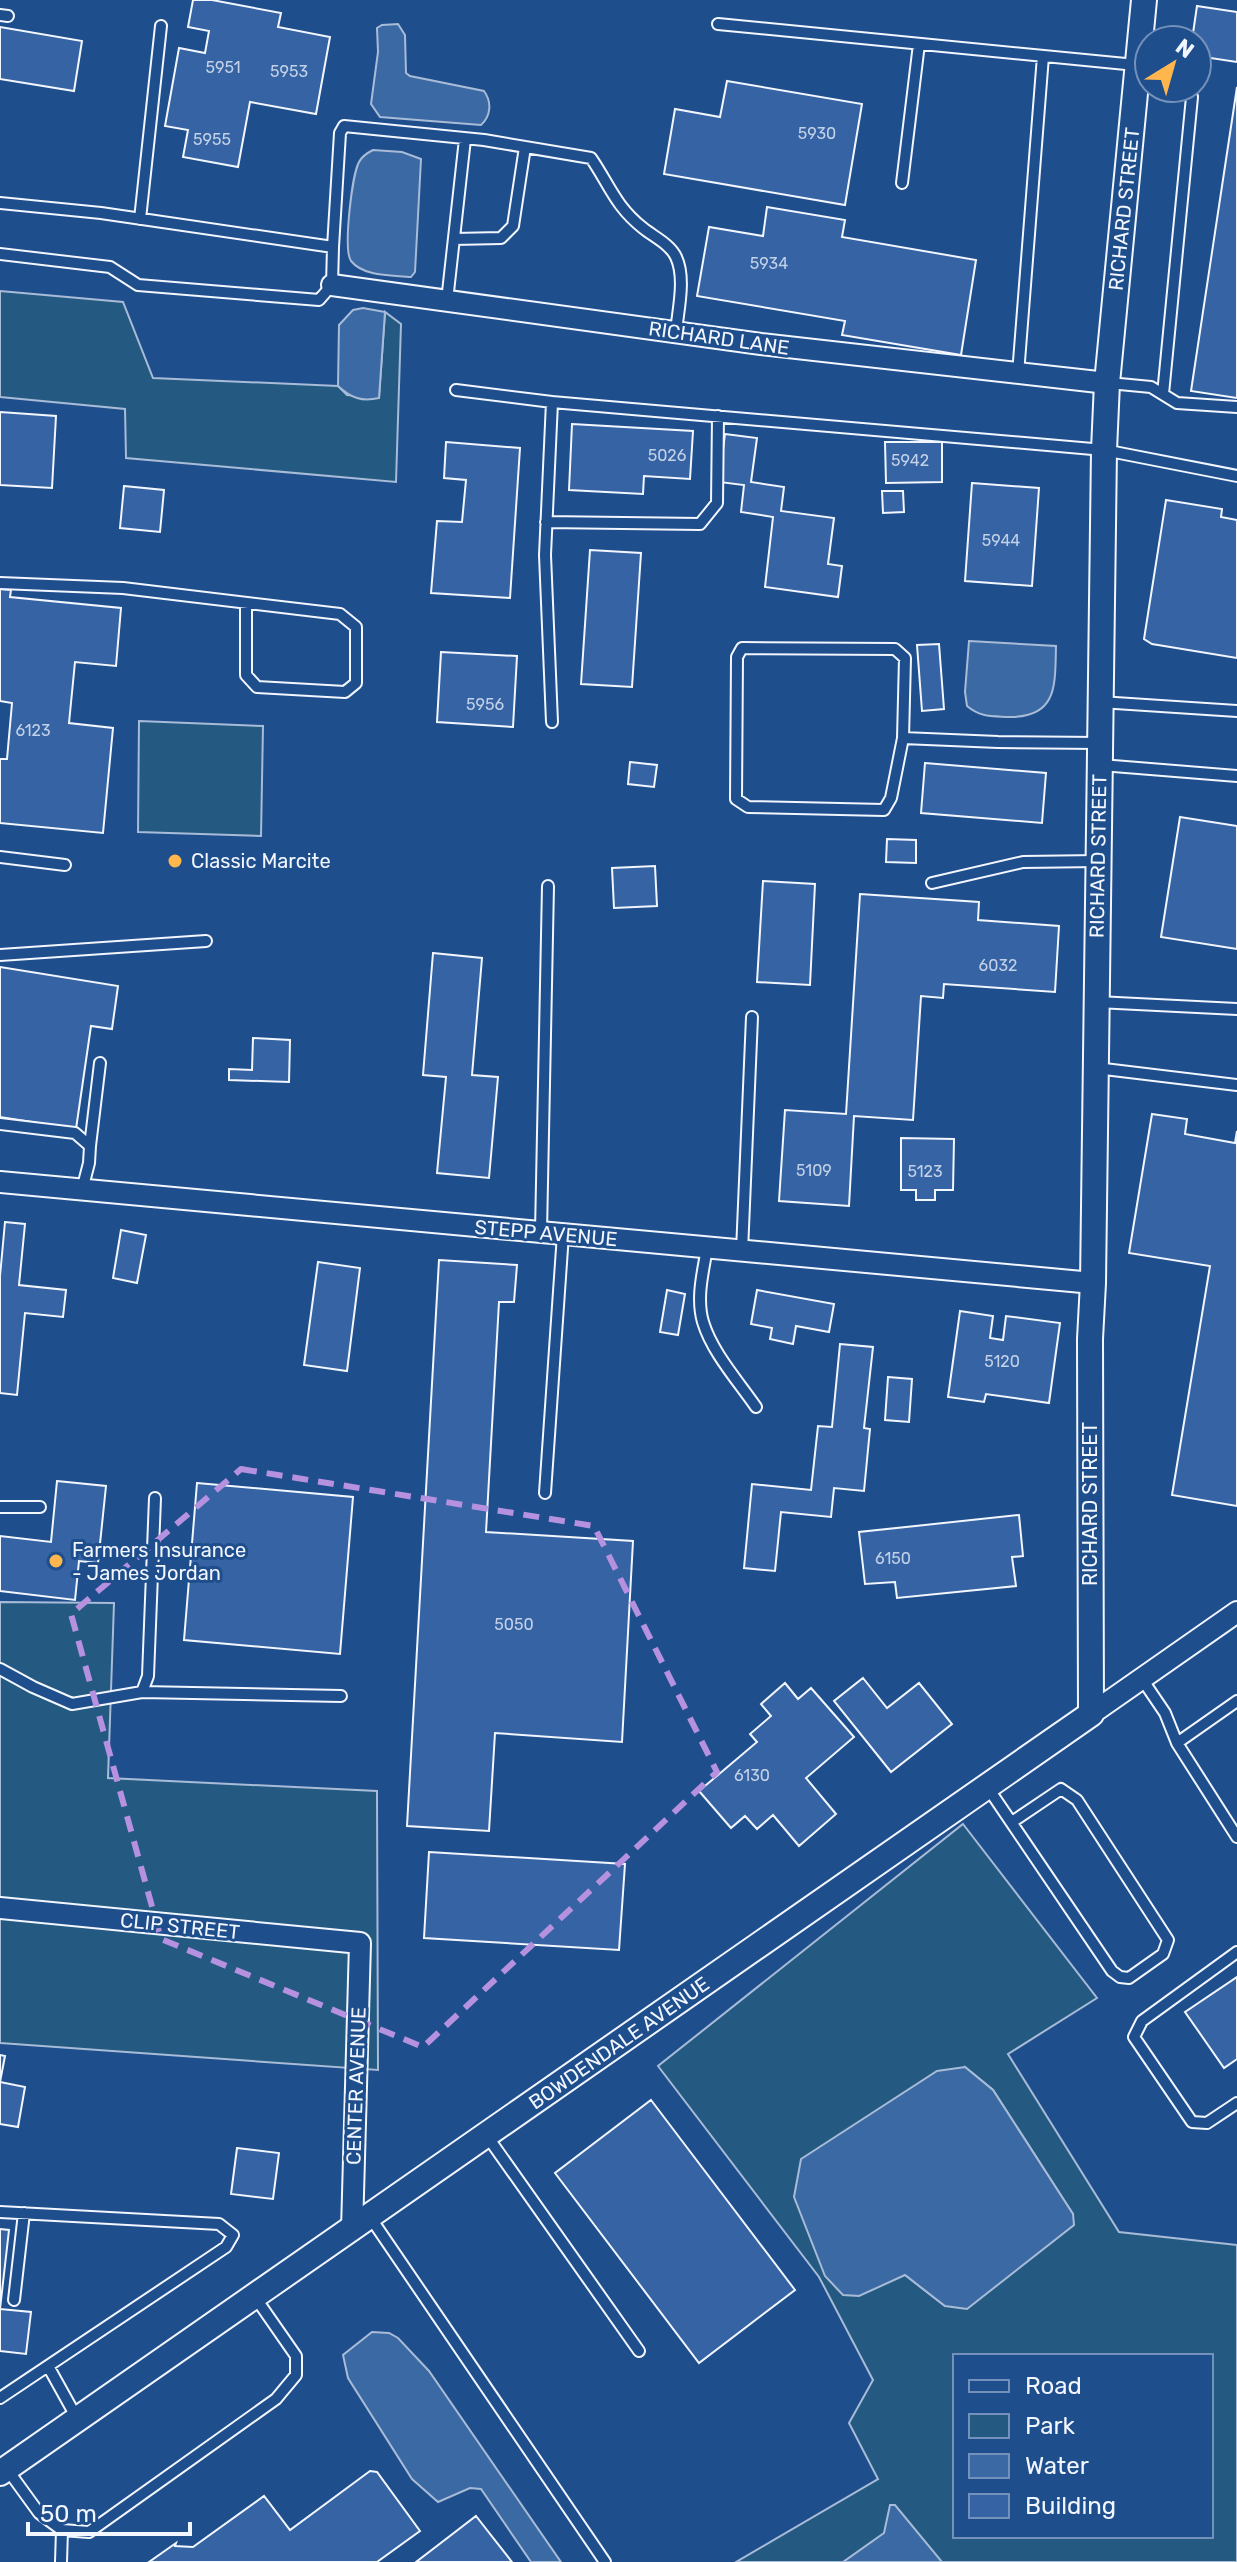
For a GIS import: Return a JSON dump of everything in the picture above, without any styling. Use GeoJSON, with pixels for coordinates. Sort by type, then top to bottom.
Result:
{"type":"FeatureCollection","features":[{"type":"Feature","properties":{"kind":"street","name":"RICHARD STREET"},"geometry":{"type":"LineString","coordinates":[[1142,24],[1144,0]]}},
{"type":"Feature","properties":{"kind":"street","name":"RICHARD STREET"},"geometry":{"type":"LineString","coordinates":[[1091,1714],[1090,1385],[1104,450],[1107,383],[1134,104]]}},
{"type":"Feature","properties":{"kind":"street","name":"RICHARD LANE"},"geometry":{"type":"LineString","coordinates":[[332,285],[676,332],[1107,383]]}},
{"type":"Feature","properties":{"kind":"street","name":"STEPP AVENUE"},"geometry":{"type":"LineString","coordinates":[[0,1182],[1093,1283]]}},
{"type":"Feature","properties":{"kind":"street","name":"BOWDENDALE AVENUE"},"geometry":{"type":"LineString","coordinates":[[3,2471],[1237,1612]]}},
{"type":"Feature","properties":{"kind":"street","name":"CLIP STREET"},"geometry":{"type":"LineString","coordinates":[[0,1908],[360,1943]]}},
{"type":"Feature","properties":{"kind":"street","name":"CENTER AVENUE"},"geometry":{"type":"LineString","coordinates":[[360,1943],[361,2224]]}},
{"type":"Feature","properties":{"kind":"lane"},"geometry":{"type":"LineString","coordinates":[[718,24],[1133,65]]}},
{"type":"Feature","properties":{"kind":"lane"},"geometry":{"type":"LineString","coordinates":[[140,219],[161,26]]}},
{"type":"Feature","properties":{"kind":"lane"},"geometry":{"type":"LineString","coordinates":[[902,183],[919,44]]}},
{"type":"Feature","properties":{"kind":"lane"},"geometry":{"type":"LineString","coordinates":[[1018,374],[1043,56]]}},
{"type":"Feature","properties":{"kind":"lane"},"geometry":{"type":"LineString","coordinates":[[1163,394],[1191,104]]}},
{"type":"Feature","properties":{"kind":"lane"},"geometry":{"type":"LineString","coordinates":[[0,254],[110,267],[138,285],[319,300],[332,285],[340,133],[344,126],[465,139],[591,158],[622,208],[635,222],[669,246],[677,257],[680,275],[676,332]]}},
{"type":"Feature","properties":{"kind":"lane"},"geometry":{"type":"LineString","coordinates":[[447,301],[465,139]]}},
{"type":"Feature","properties":{"kind":"lane"},"geometry":{"type":"LineString","coordinates":[[454,239],[501,238],[513,226],[525,147]]}},
{"type":"Feature","properties":{"kind":"lane"},"geometry":{"type":"LineString","coordinates":[[0,203],[140,219],[333,247]]}},
{"type":"Feature","properties":{"kind":"lane"},"geometry":{"type":"LineString","coordinates":[[1107,383],[1151,387],[1177,403],[1237,407]]}},
{"type":"Feature","properties":{"kind":"lane"},"geometry":{"type":"LineString","coordinates":[[456,390],[552,402],[1104,450],[1237,476]]}},
{"type":"Feature","properties":{"kind":"lane"},"geometry":{"type":"LineString","coordinates":[[552,402],[545,555],[552,722]]}},
{"type":"Feature","properties":{"kind":"lane"},"geometry":{"type":"LineString","coordinates":[[546,522],[700,524],[717,503],[718,416]]}},
{"type":"Feature","properties":{"kind":"lane"},"geometry":{"type":"LineString","coordinates":[[0,583],[123,588],[340,614],[356,627],[356,683],[345,692],[257,687],[246,675],[246,603]]}},
{"type":"Feature","properties":{"kind":"lane"},"geometry":{"type":"LineString","coordinates":[[742,648],[895,649],[905,658],[903,738],[891,798],[884,810],[748,807],[736,799],[737,657],[742,648]]}},
{"type":"Feature","properties":{"kind":"lane"},"geometry":{"type":"LineString","coordinates":[[1100,702],[1237,711]]}},
{"type":"Feature","properties":{"kind":"lane"},"geometry":{"type":"LineString","coordinates":[[903,738],[1099,754],[1237,776]]}},
{"type":"Feature","properties":{"kind":"lane"},"geometry":{"type":"LineString","coordinates":[[0,857],[65,865]]}},
{"type":"Feature","properties":{"kind":"lane"},"geometry":{"type":"LineString","coordinates":[[932,883],[1023,862],[1098,861]]}},
{"type":"Feature","properties":{"kind":"lane"},"geometry":{"type":"LineString","coordinates":[[541,1232],[548,886]]}},
{"type":"Feature","properties":{"kind":"lane"},"geometry":{"type":"LineString","coordinates":[[0,955],[206,941]]}},
{"type":"Feature","properties":{"kind":"lane"},"geometry":{"type":"LineString","coordinates":[[1097,1002],[1237,1009]]}},
{"type":"Feature","properties":{"kind":"lane"},"geometry":{"type":"LineString","coordinates":[[742,1251],[752,1017]]}},
{"type":"Feature","properties":{"kind":"lane"},"geometry":{"type":"LineString","coordinates":[[82,1190],[100,1063]]}},
{"type":"Feature","properties":{"kind":"lane"},"geometry":{"type":"LineString","coordinates":[[1096,1068],[1237,1085]]}},
{"type":"Feature","properties":{"kind":"lane"},"geometry":{"type":"LineString","coordinates":[[0,1124],[75,1133],[90,1146]]}},
{"type":"Feature","properties":{"kind":"lane"},"geometry":{"type":"LineString","coordinates":[[545,1493],[563,1234]]}},
{"type":"Feature","properties":{"kind":"lane"},"geometry":{"type":"LineString","coordinates":[[707,1248],[701,1290],[703,1322],[712,1343],[756,1407]]}},
{"type":"Feature","properties":{"kind":"lane"},"geometry":{"type":"LineString","coordinates":[[142,1692],[148,1676],[155,1498]]}},
{"type":"Feature","properties":{"kind":"lane"},"geometry":{"type":"LineString","coordinates":[[0,1507],[40,1507]]}},
{"type":"Feature","properties":{"kind":"lane"},"geometry":{"type":"LineString","coordinates":[[0,1669],[72,1704],[142,1692],[341,1696]]}},
{"type":"Feature","properties":{"kind":"lane"},"geometry":{"type":"LineString","coordinates":[[1142,1679],[1165,1713],[1177,1743],[1237,1837]]}},
{"type":"Feature","properties":{"kind":"lane"},"geometry":{"type":"LineString","coordinates":[[1177,1743],[1237,1701]]}},
{"type":"Feature","properties":{"kind":"lane"},"geometry":{"type":"LineString","coordinates":[[987,1786],[1112,1971],[1120,1977],[1129,1978],[1163,1954],[1168,1940],[1077,1800],[1069,1793],[1061,1789],[1012,1822]]}},
{"type":"Feature","properties":{"kind":"lane"},"geometry":{"type":"LineString","coordinates":[[1237,1952],[1142,2021],[1134,2037],[1192,2122],[1207,2123],[1237,2103]]}},
{"type":"Feature","properties":{"kind":"lane"},"geometry":{"type":"LineString","coordinates":[[487,2136],[639,2351]]}},
{"type":"Feature","properties":{"kind":"lane"},"geometry":{"type":"LineString","coordinates":[[0,2212],[219,2224],[233,2235],[226,2247],[0,2398]]}},
{"type":"Feature","properties":{"kind":"lane"},"geometry":{"type":"LineString","coordinates":[[14,2300],[24,2213]]}},
{"type":"Feature","properties":{"kind":"lane"},"geometry":{"type":"LineString","coordinates":[[361,2224],[605,2562]]}},
{"type":"Feature","properties":{"kind":"lane"},"geometry":{"type":"LineString","coordinates":[[3,2471],[39,2513],[62,2530],[89,2532],[276,2399],[296,2375],[296,2356],[255,2297]]}},
{"type":"Feature","properties":{"kind":"lane"},"geometry":{"type":"LineString","coordinates":[[48,2366],[78,2420]]}},
{"type":"Feature","properties":{"kind":"lane"},"geometry":{"type":"LineString","coordinates":[[61,2562],[62,2530]]}},
{"type":"Feature","properties":{"kind":"highlighted area"},"geometry":{"type":"Polygon","coordinates":[[[241,1469],[594,1526],[717,1772],[423,2047],[161,1939],[71,1614],[241,1469]]]}},
{"type":"Feature","properties":{"kind":"green space"},"geometry":{"type":"Polygon","coordinates":[[[0,291],[123,302],[153,378],[338,386],[347,395],[379,398],[385,312],[401,324],[396,482],[126,458],[125,409],[0,397],[0,291]]]}},
{"type":"Feature","properties":{"kind":"green space"},"geometry":{"type":"Polygon","coordinates":[[[139,721],[263,726],[261,836],[138,832],[139,721]]]}},
{"type":"Feature","properties":{"kind":"green space"},"geometry":{"type":"Polygon","coordinates":[[[0,1602],[114,1603],[108,1778],[377,1791],[378,2070],[0,2043],[0,1602]]]}},
{"type":"Feature","properties":{"kind":"green space"},"geometry":{"type":"Polygon","coordinates":[[[963,1824],[1097,1998],[1008,2054],[1119,2232],[1237,2245],[1237,2562],[736,2562],[878,2479],[849,2423],[873,2380],[819,2277],[658,2066],[963,1824]],[[965,2067],[905,2275],[945,2306],[1073,2214],[993,2090],[965,2067]]]}},
{"type":"Feature","properties":{"kind":"water"},"geometry":{"type":"Polygon","coordinates":[[[398,24],[405,35],[406,73],[484,91],[489,109],[481,125],[380,117],[371,104],[378,52],[377,28],[398,24]]]}},
{"type":"Feature","properties":{"kind":"water"},"geometry":{"type":"Polygon","coordinates":[[[373,150],[402,152],[421,159],[415,272],[411,277],[363,270],[351,261],[349,212],[356,169],[362,158],[373,150]]]}},
{"type":"Feature","properties":{"kind":"water"},"geometry":{"type":"Polygon","coordinates":[[[363,308],[385,312],[379,398],[367,400],[348,394],[338,386],[339,325],[353,310],[363,308]]]}},
{"type":"Feature","properties":{"kind":"water"},"geometry":{"type":"Polygon","coordinates":[[[969,641],[1056,646],[1054,686],[1045,705],[1024,716],[1008,717],[981,714],[967,706],[965,692],[969,641]]]}},
{"type":"Feature","properties":{"kind":"water"},"geometry":{"type":"Polygon","coordinates":[[[965,2067],[993,2090],[1073,2214],[1074,2225],[967,2309],[945,2306],[905,2275],[859,2296],[843,2295],[825,2276],[794,2197],[801,2159],[937,2071],[965,2067]]]}},
{"type":"Feature","properties":{"kind":"water"},"geometry":{"type":"Polygon","coordinates":[[[372,2332],[389,2333],[398,2338],[429,2371],[561,2562],[531,2562],[481,2489],[470,2488],[438,2502],[412,2479],[348,2378],[343,2355],[372,2332]]]}},
{"type":"Feature","properties":{"kind":"water"},"geometry":{"type":"Polygon","coordinates":[[[890,2505],[895,2505],[942,2562],[843,2562],[884,2533],[890,2505]]]}},
{"type":"Feature","properties":{"kind":"building"},"geometry":{"type":"Polygon","coordinates":[[[193,0],[212,0],[281,13],[278,27],[330,37],[316,114],[250,102],[238,167],[183,157],[188,130],[165,126],[179,48],[205,53],[209,31],[188,27],[193,0]]]}},
{"type":"Feature","properties":{"kind":"building"},"geometry":{"type":"Polygon","coordinates":[[[1197,6],[1237,12],[1237,62],[1213,58],[1213,24],[1194,24],[1197,6]]]}},
{"type":"Feature","properties":{"kind":"building"},"geometry":{"type":"Polygon","coordinates":[[[0,27],[82,41],[74,91],[0,79],[0,27]]]}},
{"type":"Feature","properties":{"kind":"building"},"geometry":{"type":"Polygon","coordinates":[[[727,81],[862,104],[845,205],[664,174],[675,109],[720,117],[727,81]]]}},
{"type":"Feature","properties":{"kind":"building"},"geometry":{"type":"Polygon","coordinates":[[[1237,87],[1237,398],[1191,391],[1237,87]]]}},
{"type":"Feature","properties":{"kind":"building"},"geometry":{"type":"Polygon","coordinates":[[[767,207],[845,220],[842,237],[976,260],[961,355],[842,335],[845,321],[697,296],[709,227],[763,236],[767,207]]]}},
{"type":"Feature","properties":{"kind":"building"},"geometry":{"type":"Polygon","coordinates":[[[0,412],[56,416],[52,488],[0,485],[0,412]]]}},
{"type":"Feature","properties":{"kind":"building"},"geometry":{"type":"Polygon","coordinates":[[[572,424],[693,431],[690,479],[644,476],[643,494],[569,490],[572,424]]]}},
{"type":"Feature","properties":{"kind":"building"},"geometry":{"type":"Polygon","coordinates":[[[725,434],[757,438],[751,482],[784,487],[781,511],[834,518],[828,564],[842,566],[838,597],[765,587],[773,517],[741,512],[744,485],[719,482],[725,434]]]}},
{"type":"Feature","properties":{"kind":"building"},"geometry":{"type":"Polygon","coordinates":[[[446,442],[520,448],[510,598],[431,593],[437,521],[462,522],[466,480],[444,478],[446,442]]]}},
{"type":"Feature","properties":{"kind":"building"},"geometry":{"type":"Polygon","coordinates":[[[885,442],[942,442],[942,482],[886,483],[885,442]]]}},
{"type":"Feature","properties":{"kind":"building"},"geometry":{"type":"Polygon","coordinates":[[[972,483],[1039,488],[1032,586],[965,581],[972,483]]]}},
{"type":"Feature","properties":{"kind":"building"},"geometry":{"type":"Polygon","coordinates":[[[124,486],[164,490],[160,532],[120,528],[124,486]]]}},
{"type":"Feature","properties":{"kind":"building"},"geometry":{"type":"Polygon","coordinates":[[[882,491],[903,491],[904,512],[883,513],[882,491]]]}},
{"type":"Feature","properties":{"kind":"building"},"geometry":{"type":"Polygon","coordinates":[[[1166,500],[1222,509],[1221,517],[1237,520],[1237,658],[1152,644],[1144,639],[1166,500]]]}},
{"type":"Feature","properties":{"kind":"building"},"geometry":{"type":"Polygon","coordinates":[[[590,550],[641,553],[632,687],[581,684],[590,550]]]}},
{"type":"Feature","properties":{"kind":"building"},"geometry":{"type":"Polygon","coordinates":[[[0,589],[11,590],[10,597],[121,608],[116,666],[75,662],[69,723],[113,728],[103,833],[0,823],[0,759],[7,759],[12,703],[0,701],[0,589]]]}},
{"type":"Feature","properties":{"kind":"building"},"geometry":{"type":"Polygon","coordinates":[[[939,644],[944,709],[922,711],[917,645],[939,644]]]}},
{"type":"Feature","properties":{"kind":"building"},"geometry":{"type":"Polygon","coordinates":[[[441,652],[517,656],[513,727],[437,722],[441,652]]]}},
{"type":"Feature","properties":{"kind":"building"},"geometry":{"type":"Polygon","coordinates":[[[630,762],[657,765],[654,787],[628,784],[630,762]]]}},
{"type":"Feature","properties":{"kind":"building"},"geometry":{"type":"Polygon","coordinates":[[[925,763],[1046,773],[1042,823],[921,813],[925,763]]]}},
{"type":"Feature","properties":{"kind":"building"},"geometry":{"type":"Polygon","coordinates":[[[1180,817],[1237,826],[1237,949],[1161,937],[1180,817]]]}},
{"type":"Feature","properties":{"kind":"building"},"geometry":{"type":"Polygon","coordinates":[[[887,839],[916,840],[916,863],[886,862],[887,839]]]}},
{"type":"Feature","properties":{"kind":"building"},"geometry":{"type":"Polygon","coordinates":[[[655,866],[657,906],[614,908],[612,868],[655,866]]]}},
{"type":"Feature","properties":{"kind":"building"},"geometry":{"type":"Polygon","coordinates":[[[763,881],[815,884],[810,985],[757,982],[763,881]]]}},
{"type":"Feature","properties":{"kind":"building"},"geometry":{"type":"Polygon","coordinates":[[[860,894],[979,902],[978,920],[1059,926],[1055,992],[944,984],[943,998],[921,996],[913,1120],[854,1116],[849,1206],[779,1201],[785,1110],[846,1114],[860,894]]]}},
{"type":"Feature","properties":{"kind":"building"},"geometry":{"type":"Polygon","coordinates":[[[433,953],[482,958],[472,1075],[498,1077],[489,1178],[437,1173],[446,1077],[423,1075],[433,953]]]}},
{"type":"Feature","properties":{"kind":"building"},"geometry":{"type":"Polygon","coordinates":[[[0,967],[118,986],[112,1029],[91,1026],[76,1129],[0,1117],[0,967]]]}},
{"type":"Feature","properties":{"kind":"building"},"geometry":{"type":"Polygon","coordinates":[[[253,1038],[290,1040],[289,1082],[229,1080],[229,1069],[252,1070],[253,1038]]]}},
{"type":"Feature","properties":{"kind":"building"},"geometry":{"type":"Polygon","coordinates":[[[1152,1114],[1187,1119],[1185,1134],[1235,1143],[1237,1131],[1237,1506],[1172,1495],[1210,1266],[1129,1253],[1152,1114]]]}},
{"type":"Feature","properties":{"kind":"building"},"geometry":{"type":"Polygon","coordinates":[[[901,1138],[954,1139],[953,1190],[935,1190],[935,1200],[916,1200],[916,1190],[901,1190],[901,1138]]]}},
{"type":"Feature","properties":{"kind":"building"},"geometry":{"type":"Polygon","coordinates":[[[5,1222],[25,1224],[19,1285],[66,1290],[63,1317],[25,1313],[17,1395],[0,1393],[0,1276],[5,1222]]]}},
{"type":"Feature","properties":{"kind":"building"},"geometry":{"type":"Polygon","coordinates":[[[121,1230],[146,1235],[137,1283],[113,1278],[121,1230]]]}},
{"type":"Feature","properties":{"kind":"building"},"geometry":{"type":"Polygon","coordinates":[[[439,1260],[517,1265],[514,1302],[499,1302],[486,1532],[633,1541],[622,1742],[495,1733],[489,1831],[407,1826],[439,1260]]]}},
{"type":"Feature","properties":{"kind":"building"},"geometry":{"type":"Polygon","coordinates":[[[318,1262],[360,1268],[347,1371],[304,1365],[318,1262]]]}},
{"type":"Feature","properties":{"kind":"building"},"geometry":{"type":"Polygon","coordinates":[[[667,1290],[685,1294],[678,1335],[660,1332],[667,1290]]]}},
{"type":"Feature","properties":{"kind":"building"},"geometry":{"type":"Polygon","coordinates":[[[757,1290],[834,1304],[829,1332],[796,1326],[793,1344],[770,1339],[772,1328],[751,1324],[757,1290]]]}},
{"type":"Feature","properties":{"kind":"building"},"geometry":{"type":"Polygon","coordinates":[[[960,1311],[993,1316],[990,1338],[1003,1340],[1006,1316],[1060,1323],[1049,1403],[986,1394],[984,1402],[948,1397],[960,1311]]]}},
{"type":"Feature","properties":{"kind":"building"},"geometry":{"type":"Polygon","coordinates":[[[840,1344],[873,1347],[864,1428],[870,1429],[864,1491],[834,1488],[831,1517],[781,1512],[775,1571],[744,1568],[752,1484],[811,1490],[818,1426],[832,1427],[840,1344]]]}},
{"type":"Feature","properties":{"kind":"building"},"geometry":{"type":"Polygon","coordinates":[[[888,1377],[912,1379],[909,1422],[885,1420],[888,1377]]]}},
{"type":"Feature","properties":{"kind":"building"},"geometry":{"type":"Polygon","coordinates":[[[57,1481],[106,1486],[98,1563],[79,1561],[75,1600],[0,1591],[0,1536],[51,1542],[57,1481]]]}},
{"type":"Feature","properties":{"kind":"building"},"geometry":{"type":"Polygon","coordinates":[[[197,1483],[353,1497],[340,1654],[184,1640],[197,1483]]]}},
{"type":"Feature","properties":{"kind":"building"},"geometry":{"type":"Polygon","coordinates":[[[1019,1515],[1023,1556],[1012,1557],[1016,1586],[897,1598],[895,1582],[865,1584],[859,1532],[1019,1515]]]}},
{"type":"Feature","properties":{"kind":"building"},"geometry":{"type":"Polygon","coordinates":[[[863,1678],[887,1708],[919,1683],[952,1724],[891,1772],[834,1701],[863,1678]]]}},
{"type":"Feature","properties":{"kind":"building"},"geometry":{"type":"Polygon","coordinates":[[[785,1683],[798,1699],[811,1688],[854,1737],[806,1778],[836,1814],[799,1846],[773,1815],[757,1829],[745,1816],[731,1828],[699,1791],[757,1742],[750,1734],[771,1716],[761,1704],[785,1683]]]}},
{"type":"Feature","properties":{"kind":"building"},"geometry":{"type":"Polygon","coordinates":[[[429,1852],[625,1864],[619,1950],[424,1938],[429,1852]]]}},
{"type":"Feature","properties":{"kind":"building"},"geometry":{"type":"Polygon","coordinates":[[[1237,1977],[1237,2059],[1224,2068],[1185,2012],[1237,1977]]]}},
{"type":"Feature","properties":{"kind":"building"},"geometry":{"type":"Polygon","coordinates":[[[0,2055],[5,2056],[0,2082],[0,2055]]]}},
{"type":"Feature","properties":{"kind":"building"},"geometry":{"type":"Polygon","coordinates":[[[0,2082],[25,2087],[18,2127],[0,2124],[0,2082]]]}},
{"type":"Feature","properties":{"kind":"building"},"geometry":{"type":"Polygon","coordinates":[[[651,2100],[795,2290],[699,2363],[555,2173],[651,2100]]]}},
{"type":"Feature","properties":{"kind":"building"},"geometry":{"type":"Polygon","coordinates":[[[237,2148],[279,2153],[273,2199],[231,2194],[237,2148]]]}},
{"type":"Feature","properties":{"kind":"building"},"geometry":{"type":"Polygon","coordinates":[[[0,2229],[9,2230],[0,2309],[0,2229]]]}},
{"type":"Feature","properties":{"kind":"building"},"geometry":{"type":"Polygon","coordinates":[[[0,2309],[31,2312],[26,2354],[0,2351],[0,2309]]]}},
{"type":"Feature","properties":{"kind":"building"},"geometry":{"type":"Polygon","coordinates":[[[370,2471],[377,2472],[420,2531],[377,2562],[149,2562],[176,2543],[175,2546],[193,2547],[264,2496],[290,2530],[370,2471]]]}},
{"type":"Feature","properties":{"kind":"building"},"geometry":{"type":"Polygon","coordinates":[[[476,2516],[512,2562],[416,2562],[476,2516]]]}},
{"type":"Feature","properties":{"kind":"place","name":"Classic Marcite"},"geometry":{"type":"Point","coordinates":[175,861]}},
{"type":"Feature","properties":{"kind":"place","name":"Farmers Insurance - James Jordan"},"geometry":{"type":"Point","coordinates":[56,1561]}}]}
